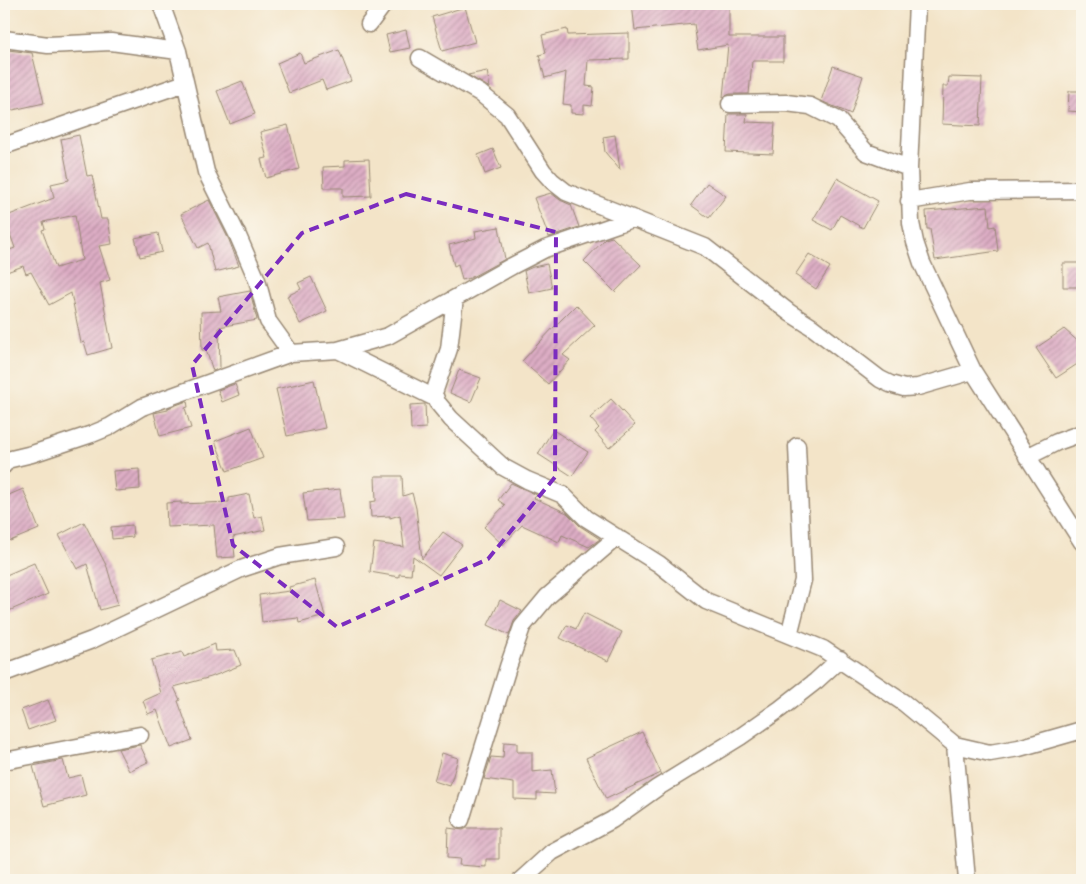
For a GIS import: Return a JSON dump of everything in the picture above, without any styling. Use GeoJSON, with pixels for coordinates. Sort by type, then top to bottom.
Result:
{"type":"FeatureCollection","features":[{"type":"Feature","properties":{"kind":"street"},"geometry":{"type":"LineString","coordinates":[[162,4],[178,51],[207,174],[238,236],[257,280],[268,321],[291,353]]}},
{"type":"Feature","properties":{"kind":"street"},"geometry":{"type":"LineString","coordinates":[[369,24],[384,4]]}},
{"type":"Feature","properties":{"kind":"street"},"geometry":{"type":"LineString","coordinates":[[917,4],[908,168],[911,222],[922,263],[973,371],[1082,542]]}},
{"type":"Feature","properties":{"kind":"street"},"geometry":{"type":"LineString","coordinates":[[4,39],[48,45],[111,42],[178,51]]}},
{"type":"Feature","properties":{"kind":"street"},"geometry":{"type":"LineString","coordinates":[[420,58],[480,93],[507,115],[552,181],[566,192],[705,247],[790,313],[812,327],[880,379],[904,388],[918,388],[973,371]]}},
{"type":"Feature","properties":{"kind":"street"},"geometry":{"type":"LineString","coordinates":[[4,146],[185,83]]}},
{"type":"Feature","properties":{"kind":"street"},"geometry":{"type":"LineString","coordinates":[[730,104],[786,103],[810,106],[838,120],[866,152],[908,168]]}},
{"type":"Feature","properties":{"kind":"street"},"geometry":{"type":"LineString","coordinates":[[909,201],[970,190],[1082,190]]}},
{"type":"Feature","properties":{"kind":"street"},"geometry":{"type":"LineString","coordinates":[[4,465],[7,460],[32,454],[109,427],[142,407],[291,353],[338,350],[388,336],[545,248],[632,219]]}},
{"type":"Feature","properties":{"kind":"street"},"geometry":{"type":"LineString","coordinates":[[435,398],[434,389],[449,349],[455,298]]}},
{"type":"Feature","properties":{"kind":"street"},"geometry":{"type":"LineString","coordinates":[[338,350],[435,398],[451,419],[502,467],[563,495],[586,518],[659,564],[706,601],[823,649],[904,703],[955,744],[990,753],[1019,748],[1082,730]]}},
{"type":"Feature","properties":{"kind":"street"},"geometry":{"type":"LineString","coordinates":[[1028,457],[1057,442],[1082,433]]}},
{"type":"Feature","properties":{"kind":"street"},"geometry":{"type":"LineString","coordinates":[[789,635],[803,580],[797,446]]}},
{"type":"Feature","properties":{"kind":"street"},"geometry":{"type":"LineString","coordinates":[[461,820],[522,627],[547,597],[617,537]]}},
{"type":"Feature","properties":{"kind":"street"},"geometry":{"type":"LineString","coordinates":[[4,673],[92,640],[241,569],[280,556],[336,547]]}},
{"type":"Feature","properties":{"kind":"street"},"geometry":{"type":"LineString","coordinates":[[521,880],[552,852],[612,820],[657,788],[740,737],[816,681],[840,659]]}},
{"type":"Feature","properties":{"kind":"street"},"geometry":{"type":"LineString","coordinates":[[4,761],[140,735]]}},
{"type":"Feature","properties":{"kind":"street"},"geometry":{"type":"LineString","coordinates":[[955,744],[967,880]]}},
{"type":"Feature","properties":{"kind":"highlighted area"},"geometry":{"type":"Polygon","coordinates":[[[406,194],[556,232],[555,477],[488,559],[337,627],[233,545],[192,365],[302,233],[406,194]]]}},
{"type":"Feature","properties":{"kind":"building"},"geometry":{"type":"Polygon","coordinates":[[[632,4],[711,4],[711,7],[729,6],[729,37],[783,37],[783,61],[752,61],[749,94],[730,94],[723,97],[728,45],[698,50],[694,24],[635,30],[632,4]]]}},
{"type":"Feature","properties":{"kind":"building"},"geometry":{"type":"Polygon","coordinates":[[[465,7],[475,42],[442,51],[432,17],[465,7]]]}},
{"type":"Feature","properties":{"kind":"building"},"geometry":{"type":"Polygon","coordinates":[[[567,29],[568,35],[629,33],[629,59],[588,60],[586,86],[594,87],[592,106],[584,105],[584,114],[571,113],[571,105],[563,104],[566,72],[545,78],[539,55],[546,53],[542,35],[567,29]]]}},
{"type":"Feature","properties":{"kind":"building"},"geometry":{"type":"Polygon","coordinates":[[[406,30],[410,48],[390,52],[386,35],[406,30]]]}},
{"type":"Feature","properties":{"kind":"building"},"geometry":{"type":"Polygon","coordinates":[[[339,50],[351,81],[326,90],[322,80],[289,93],[277,63],[300,53],[304,63],[339,50]]]}},
{"type":"Feature","properties":{"kind":"building"},"geometry":{"type":"Polygon","coordinates":[[[4,51],[32,53],[44,103],[4,112],[4,51]]]}},
{"type":"Feature","properties":{"kind":"building"},"geometry":{"type":"Polygon","coordinates":[[[833,66],[863,76],[851,114],[821,101],[833,66]]]}},
{"type":"Feature","properties":{"kind":"building"},"geometry":{"type":"Polygon","coordinates":[[[487,71],[490,88],[468,75],[487,71]]]}},
{"type":"Feature","properties":{"kind":"building"},"geometry":{"type":"Polygon","coordinates":[[[949,77],[982,78],[980,126],[942,124],[943,86],[948,86],[949,77]]]}},
{"type":"Feature","properties":{"kind":"building"},"geometry":{"type":"Polygon","coordinates":[[[242,81],[255,114],[230,124],[217,91],[242,81]]]}},
{"type":"Feature","properties":{"kind":"building"},"geometry":{"type":"Polygon","coordinates":[[[1069,91],[1082,91],[1082,112],[1068,111],[1069,91]]]}},
{"type":"Feature","properties":{"kind":"building"},"geometry":{"type":"Polygon","coordinates":[[[728,114],[747,114],[746,122],[775,123],[773,154],[726,152],[728,114]]]}},
{"type":"Feature","properties":{"kind":"building"},"geometry":{"type":"Polygon","coordinates":[[[288,125],[299,169],[266,178],[261,159],[267,158],[260,132],[288,125]]]}},
{"type":"Feature","properties":{"kind":"building"},"geometry":{"type":"Polygon","coordinates":[[[79,135],[87,176],[92,175],[101,219],[108,219],[112,244],[99,246],[110,280],[100,283],[112,348],[88,355],[84,342],[81,343],[71,293],[49,305],[31,272],[26,274],[23,266],[4,273],[4,252],[15,248],[4,217],[54,198],[51,184],[69,180],[61,139],[79,135]],[[75,215],[43,222],[45,229],[42,230],[56,268],[82,260],[75,215]]]}},
{"type":"Feature","properties":{"kind":"building"},"geometry":{"type":"Polygon","coordinates":[[[615,135],[620,170],[605,152],[603,137],[615,135]]]}},
{"type":"Feature","properties":{"kind":"building"},"geometry":{"type":"Polygon","coordinates":[[[493,149],[501,168],[485,174],[478,155],[493,149]]]}},
{"type":"Feature","properties":{"kind":"building"},"geometry":{"type":"Polygon","coordinates":[[[369,159],[371,196],[343,197],[343,188],[324,188],[323,167],[345,166],[345,160],[369,159]]]}},
{"type":"Feature","properties":{"kind":"building"},"geometry":{"type":"Polygon","coordinates":[[[837,178],[878,201],[863,228],[840,215],[832,230],[813,220],[837,178]]]}},
{"type":"Feature","properties":{"kind":"building"},"geometry":{"type":"Polygon","coordinates":[[[707,183],[726,196],[709,218],[691,205],[707,183]]]}},
{"type":"Feature","properties":{"kind":"building"},"geometry":{"type":"Polygon","coordinates":[[[551,193],[571,205],[579,227],[549,237],[534,198],[551,193]]]}},
{"type":"Feature","properties":{"kind":"building"},"geometry":{"type":"Polygon","coordinates":[[[209,200],[229,240],[239,266],[215,272],[208,243],[198,248],[181,214],[209,200]]]}},
{"type":"Feature","properties":{"kind":"building"},"geometry":{"type":"Polygon","coordinates":[[[988,206],[990,227],[995,226],[998,251],[935,260],[930,229],[927,229],[926,211],[988,206]]]}},
{"type":"Feature","properties":{"kind":"building"},"geometry":{"type":"Polygon","coordinates":[[[499,227],[505,259],[470,278],[462,280],[458,264],[454,266],[449,245],[476,238],[475,231],[499,227]]]}},
{"type":"Feature","properties":{"kind":"building"},"geometry":{"type":"Polygon","coordinates":[[[158,233],[162,252],[140,257],[135,238],[158,233]]]}},
{"type":"Feature","properties":{"kind":"building"},"geometry":{"type":"Polygon","coordinates":[[[612,237],[641,265],[615,292],[584,261],[605,239],[612,237]]]}},
{"type":"Feature","properties":{"kind":"building"},"geometry":{"type":"Polygon","coordinates":[[[809,254],[830,267],[816,289],[795,275],[809,254]]]}},
{"type":"Feature","properties":{"kind":"building"},"geometry":{"type":"Polygon","coordinates":[[[1063,263],[1082,263],[1082,287],[1063,287],[1063,263]]]}},
{"type":"Feature","properties":{"kind":"building"},"geometry":{"type":"Polygon","coordinates":[[[547,264],[552,288],[529,293],[524,271],[547,264]]]}},
{"type":"Feature","properties":{"kind":"building"},"geometry":{"type":"Polygon","coordinates":[[[311,277],[327,311],[300,324],[287,296],[301,289],[298,283],[311,277]]]}},
{"type":"Feature","properties":{"kind":"building"},"geometry":{"type":"Polygon","coordinates":[[[250,291],[257,320],[219,327],[220,368],[213,371],[206,350],[202,350],[201,312],[221,311],[218,297],[250,291]]]}},
{"type":"Feature","properties":{"kind":"building"},"geometry":{"type":"Polygon","coordinates":[[[576,305],[595,325],[563,355],[570,360],[548,384],[522,361],[576,305]]]}},
{"type":"Feature","properties":{"kind":"building"},"geometry":{"type":"Polygon","coordinates":[[[1064,329],[1082,345],[1082,361],[1056,378],[1036,348],[1064,329]]]}},
{"type":"Feature","properties":{"kind":"building"},"geometry":{"type":"Polygon","coordinates":[[[459,370],[481,378],[471,402],[450,393],[459,370]]]}},
{"type":"Feature","properties":{"kind":"building"},"geometry":{"type":"Polygon","coordinates":[[[314,380],[325,428],[287,436],[276,389],[314,380]]]}},
{"type":"Feature","properties":{"kind":"building"},"geometry":{"type":"Polygon","coordinates":[[[235,384],[239,395],[222,402],[218,390],[235,384]]]}},
{"type":"Feature","properties":{"kind":"building"},"geometry":{"type":"Polygon","coordinates":[[[611,399],[635,425],[609,448],[595,432],[599,428],[590,418],[611,399]]]}},
{"type":"Feature","properties":{"kind":"building"},"geometry":{"type":"Polygon","coordinates":[[[187,401],[188,407],[185,408],[191,428],[160,436],[154,413],[168,410],[168,408],[187,401]]]}},
{"type":"Feature","properties":{"kind":"building"},"geometry":{"type":"Polygon","coordinates":[[[425,404],[426,428],[411,429],[410,405],[425,404]]]}},
{"type":"Feature","properties":{"kind":"building"},"geometry":{"type":"Polygon","coordinates":[[[251,427],[263,458],[227,471],[215,441],[251,427]]]}},
{"type":"Feature","properties":{"kind":"building"},"geometry":{"type":"Polygon","coordinates":[[[553,430],[588,452],[572,476],[538,454],[553,430]]]}},
{"type":"Feature","properties":{"kind":"building"},"geometry":{"type":"Polygon","coordinates":[[[139,469],[140,489],[115,491],[113,471],[139,469]]]}},
{"type":"Feature","properties":{"kind":"building"},"geometry":{"type":"Polygon","coordinates":[[[375,476],[402,476],[403,496],[412,493],[416,508],[422,559],[443,532],[462,545],[439,575],[413,556],[411,575],[399,574],[399,577],[370,572],[374,543],[404,547],[400,515],[390,518],[390,516],[371,517],[370,502],[376,501],[375,476]]]}},
{"type":"Feature","properties":{"kind":"building"},"geometry":{"type":"Polygon","coordinates":[[[511,483],[537,495],[534,498],[567,513],[580,526],[600,539],[589,547],[562,535],[559,542],[522,525],[503,545],[484,527],[505,505],[498,500],[511,483]]]}},
{"type":"Feature","properties":{"kind":"building"},"geometry":{"type":"Polygon","coordinates":[[[23,489],[39,529],[10,541],[4,526],[4,497],[23,489]]]}},
{"type":"Feature","properties":{"kind":"building"},"geometry":{"type":"Polygon","coordinates":[[[340,489],[344,519],[307,521],[303,493],[340,489]]]}},
{"type":"Feature","properties":{"kind":"building"},"geometry":{"type":"Polygon","coordinates":[[[249,494],[254,518],[262,516],[265,530],[233,537],[235,557],[217,558],[214,525],[167,527],[166,503],[229,502],[229,498],[249,494]]]}},
{"type":"Feature","properties":{"kind":"building"},"geometry":{"type":"Polygon","coordinates":[[[84,522],[107,567],[118,605],[100,610],[87,564],[77,569],[59,535],[84,522]]]}},
{"type":"Feature","properties":{"kind":"building"},"geometry":{"type":"Polygon","coordinates":[[[132,525],[133,537],[112,539],[111,527],[132,525]]]}},
{"type":"Feature","properties":{"kind":"building"},"geometry":{"type":"Polygon","coordinates":[[[34,563],[48,594],[4,613],[4,576],[34,563]]]}},
{"type":"Feature","properties":{"kind":"building"},"geometry":{"type":"Polygon","coordinates":[[[315,580],[325,616],[299,623],[298,618],[262,622],[259,595],[290,591],[289,587],[315,580]]]}},
{"type":"Feature","properties":{"kind":"building"},"geometry":{"type":"Polygon","coordinates":[[[500,600],[522,611],[514,621],[509,635],[488,625],[500,600]]]}},
{"type":"Feature","properties":{"kind":"building"},"geometry":{"type":"Polygon","coordinates":[[[584,613],[622,632],[608,661],[560,638],[567,625],[576,629],[584,613]]]}},
{"type":"Feature","properties":{"kind":"building"},"geometry":{"type":"Polygon","coordinates":[[[215,644],[216,651],[235,650],[241,665],[211,677],[174,687],[180,700],[178,701],[192,740],[171,748],[157,710],[148,714],[143,701],[161,693],[151,660],[182,652],[184,657],[215,644]]]}},
{"type":"Feature","properties":{"kind":"building"},"geometry":{"type":"Polygon","coordinates":[[[48,700],[56,720],[28,730],[21,710],[48,700]]]}},
{"type":"Feature","properties":{"kind":"building"},"geometry":{"type":"Polygon","coordinates":[[[642,732],[661,773],[606,799],[586,758],[642,732]]]}},
{"type":"Feature","properties":{"kind":"building"},"geometry":{"type":"Polygon","coordinates":[[[504,742],[517,743],[517,752],[532,752],[532,772],[552,770],[555,794],[537,793],[537,800],[514,799],[514,783],[484,779],[491,757],[503,758],[504,742]]]}},
{"type":"Feature","properties":{"kind":"building"},"geometry":{"type":"Polygon","coordinates":[[[140,745],[148,762],[129,771],[118,749],[140,745]]]}},
{"type":"Feature","properties":{"kind":"building"},"geometry":{"type":"Polygon","coordinates":[[[442,753],[458,758],[450,786],[434,781],[442,753]]]}},
{"type":"Feature","properties":{"kind":"building"},"geometry":{"type":"Polygon","coordinates":[[[63,760],[68,778],[81,775],[86,795],[44,806],[33,766],[63,760]]]}},
{"type":"Feature","properties":{"kind":"building"},"geometry":{"type":"Polygon","coordinates":[[[448,828],[463,830],[467,828],[499,828],[499,859],[486,859],[486,867],[459,865],[460,859],[447,858],[448,828]]]}}]}
